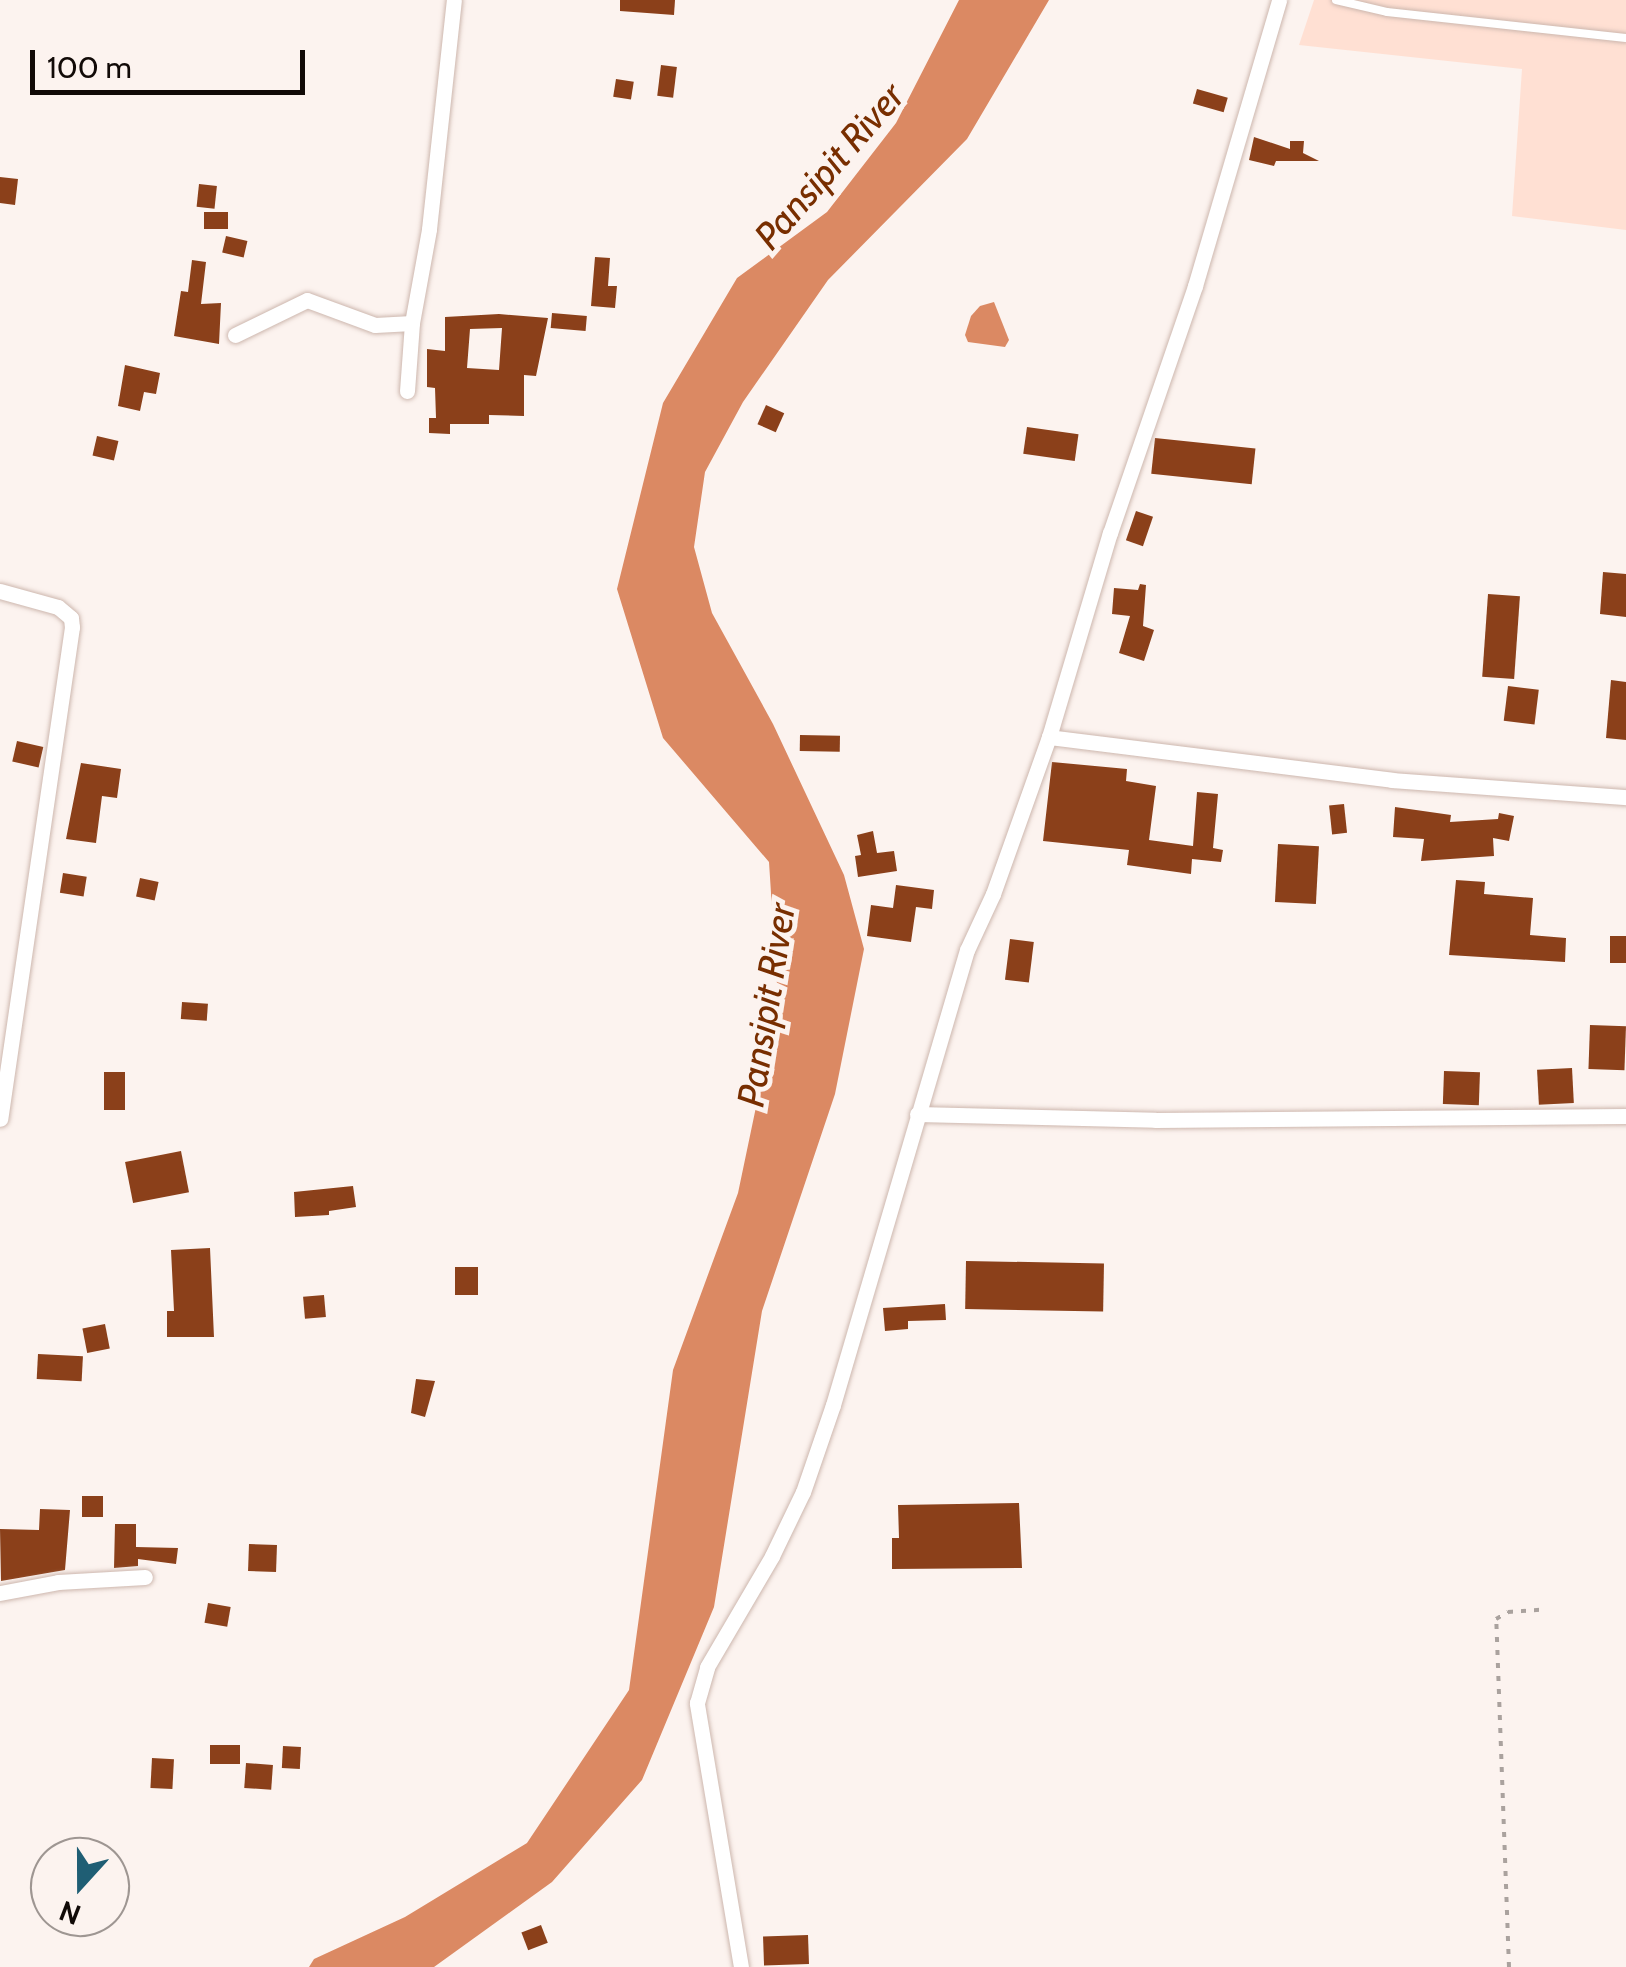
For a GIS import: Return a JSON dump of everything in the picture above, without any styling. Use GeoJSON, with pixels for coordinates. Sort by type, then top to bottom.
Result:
{"type":"FeatureCollection","features":[{"type":"Feature","properties":{"kind":"street"},"geometry":{"type":"LineString","coordinates":[[407,391],[412,324],[428,229],[454,0]]}},
{"type":"Feature","properties":{"kind":"street"},"geometry":{"type":"LineString","coordinates":[[741,1967],[697,1704],[706,1667],[772,1556],[803,1492],[882,1247],[967,950],[994,894],[1048,736],[1110,533],[1190,304],[1279,0]]}},
{"type":"Feature","properties":{"kind":"street"},"geometry":{"type":"LineString","coordinates":[[236,335],[307,300],[375,325],[412,324]]}},
{"type":"Feature","properties":{"kind":"street"},"geometry":{"type":"LineString","coordinates":[[0,591],[58,607],[71,618],[72,627],[0,1119]]}},
{"type":"Feature","properties":{"kind":"street"},"geometry":{"type":"LineString","coordinates":[[1048,736],[1392,780],[1626,797]]}},
{"type":"Feature","properties":{"kind":"street"},"geometry":{"type":"LineString","coordinates":[[917,1114],[1155,1120],[1626,1116]]}},
{"type":"Feature","properties":{"kind":"street"},"geometry":{"type":"LineString","coordinates":[[0,1594],[58,1582],[145,1577]]}},
{"type":"Feature","properties":{"kind":"lane"},"geometry":{"type":"LineString","coordinates":[[1336,0],[1388,12],[1626,38]]}},
{"type":"Feature","properties":{"kind":"path"},"geometry":{"type":"LineString","coordinates":[[1510,1967],[1496,1619],[1508,1612],[1540,1610]]}},
{"type":"Feature","properties":{"kind":"shaded area"},"geometry":{"type":"Polygon","coordinates":[[[959,0],[1049,0],[967,139],[828,280],[743,402],[705,472],[694,547],[712,613],[773,724],[844,875],[864,949],[835,1094],[762,1311],[714,1607],[642,1780],[552,1882],[434,1967],[309,1967],[314,1959],[405,1917],[527,1843],[629,1690],[673,1370],[738,1193],[778,1002],[769,862],[663,738],[617,589],[663,403],[737,278],[827,212],[896,123],[959,0]]]}},
{"type":"Feature","properties":{"kind":"shaded area"},"geometry":{"type":"Polygon","coordinates":[[[1314,0],[1626,0],[1626,230],[1512,216],[1522,69],[1299,45],[1314,0]]]}},
{"type":"Feature","properties":{"kind":"shaded area"},"geometry":{"type":"Polygon","coordinates":[[[994,302],[1009,340],[1005,347],[968,342],[965,335],[971,316],[980,306],[994,302]]]}},
{"type":"Feature","properties":{"kind":"building"},"geometry":{"type":"Polygon","coordinates":[[[620,0],[675,0],[674,15],[620,11],[620,0]]]}},
{"type":"Feature","properties":{"kind":"building"},"geometry":{"type":"Polygon","coordinates":[[[661,65],[677,67],[673,98],[657,96],[661,65]]]}},
{"type":"Feature","properties":{"kind":"building"},"geometry":{"type":"Polygon","coordinates":[[[616,79],[634,82],[631,100],[613,97],[616,79]]]}},
{"type":"Feature","properties":{"kind":"building"},"geometry":{"type":"Polygon","coordinates":[[[1197,89],[1228,98],[1224,112],[1193,103],[1197,89]]]}},
{"type":"Feature","properties":{"kind":"building"},"geometry":{"type":"Polygon","coordinates":[[[1254,137],[1290,149],[1290,141],[1304,141],[1303,153],[1319,161],[1276,161],[1274,166],[1249,160],[1254,137]]]}},
{"type":"Feature","properties":{"kind":"building"},"geometry":{"type":"Polygon","coordinates":[[[0,177],[18,179],[15,205],[0,203],[0,177]]]}},
{"type":"Feature","properties":{"kind":"building"},"geometry":{"type":"Polygon","coordinates":[[[199,184],[217,186],[214,209],[197,207],[199,184]]]}},
{"type":"Feature","properties":{"kind":"building"},"geometry":{"type":"Polygon","coordinates":[[[204,212],[228,212],[228,229],[204,229],[204,212]]]}},
{"type":"Feature","properties":{"kind":"building"},"geometry":{"type":"Polygon","coordinates":[[[226,236],[247,241],[244,258],[222,253],[226,236]]]}},
{"type":"Feature","properties":{"kind":"building"},"geometry":{"type":"Polygon","coordinates":[[[595,257],[610,258],[608,286],[617,286],[615,308],[591,306],[595,257]]]}},
{"type":"Feature","properties":{"kind":"building"},"geometry":{"type":"Polygon","coordinates":[[[192,260],[206,262],[201,304],[221,303],[219,344],[174,336],[181,291],[188,292],[192,260]]]}},
{"type":"Feature","properties":{"kind":"building"},"geometry":{"type":"Polygon","coordinates":[[[552,313],[587,316],[586,331],[551,328],[552,313]]]}},
{"type":"Feature","properties":{"kind":"building"},"geometry":{"type":"Polygon","coordinates":[[[499,314],[548,318],[536,376],[524,375],[524,416],[489,415],[489,424],[450,424],[450,434],[429,433],[429,418],[436,418],[435,388],[427,387],[427,349],[445,351],[445,317],[499,314]],[[502,328],[470,329],[467,368],[499,370],[502,328]]]}},
{"type":"Feature","properties":{"kind":"building"},"geometry":{"type":"Polygon","coordinates":[[[125,365],[160,373],[156,394],[144,392],[140,411],[118,406],[125,365]]]}},
{"type":"Feature","properties":{"kind":"building"},"geometry":{"type":"Polygon","coordinates":[[[766,405],[784,413],[776,432],[757,424],[766,405]]]}},
{"type":"Feature","properties":{"kind":"building"},"geometry":{"type":"Polygon","coordinates":[[[1027,427],[1078,434],[1075,461],[1023,454],[1027,427]]]}},
{"type":"Feature","properties":{"kind":"building"},"geometry":{"type":"Polygon","coordinates":[[[97,436],[118,441],[114,460],[93,455],[97,436]]]}},
{"type":"Feature","properties":{"kind":"building"},"geometry":{"type":"Polygon","coordinates":[[[1155,438],[1255,449],[1252,484],[1151,474],[1155,438]]]}},
{"type":"Feature","properties":{"kind":"building"},"geometry":{"type":"Polygon","coordinates":[[[1136,511],[1153,517],[1143,546],[1126,540],[1136,511]]]}},
{"type":"Feature","properties":{"kind":"building"},"geometry":{"type":"Polygon","coordinates":[[[1603,572],[1626,574],[1626,617],[1600,614],[1603,572]]]}},
{"type":"Feature","properties":{"kind":"building"},"geometry":{"type":"Polygon","coordinates":[[[1140,584],[1146,585],[1143,626],[1154,630],[1144,661],[1119,653],[1130,616],[1112,614],[1114,588],[1138,590],[1140,584]]]}},
{"type":"Feature","properties":{"kind":"building"},"geometry":{"type":"Polygon","coordinates":[[[1488,594],[1520,596],[1514,679],[1482,677],[1488,594]]]}},
{"type":"Feature","properties":{"kind":"building"},"geometry":{"type":"Polygon","coordinates":[[[1611,680],[1626,682],[1626,740],[1606,738],[1611,680]]]}},
{"type":"Feature","properties":{"kind":"building"},"geometry":{"type":"Polygon","coordinates":[[[1508,686],[1539,690],[1535,725],[1504,721],[1508,686]]]}},
{"type":"Feature","properties":{"kind":"building"},"geometry":{"type":"Polygon","coordinates":[[[800,735],[840,736],[840,752],[800,751],[800,735]]]}},
{"type":"Feature","properties":{"kind":"building"},"geometry":{"type":"Polygon","coordinates":[[[17,741],[43,747],[39,768],[12,761],[17,741]]]}},
{"type":"Feature","properties":{"kind":"building"},"geometry":{"type":"Polygon","coordinates":[[[1052,762],[1127,769],[1126,781],[1156,786],[1149,840],[1193,846],[1197,792],[1218,794],[1213,848],[1223,850],[1221,862],[1192,859],[1191,874],[1127,865],[1129,850],[1043,841],[1052,762]]]}},
{"type":"Feature","properties":{"kind":"building"},"geometry":{"type":"Polygon","coordinates":[[[81,763],[121,769],[117,798],[102,796],[96,843],[66,839],[81,763]]]}},
{"type":"Feature","properties":{"kind":"building"},"geometry":{"type":"Polygon","coordinates":[[[1344,804],[1347,833],[1332,834],[1329,806],[1344,804]]]}},
{"type":"Feature","properties":{"kind":"building"},"geometry":{"type":"Polygon","coordinates":[[[1395,807],[1451,815],[1450,822],[1498,819],[1499,813],[1514,816],[1509,841],[1493,838],[1494,856],[1421,861],[1424,839],[1393,837],[1395,807]]]}},
{"type":"Feature","properties":{"kind":"building"},"geometry":{"type":"Polygon","coordinates":[[[873,831],[877,853],[894,851],[897,871],[858,877],[855,856],[861,855],[857,835],[873,831]]]}},
{"type":"Feature","properties":{"kind":"building"},"geometry":{"type":"Polygon","coordinates":[[[1278,844],[1319,846],[1316,904],[1275,902],[1278,844]]]}},
{"type":"Feature","properties":{"kind":"building"},"geometry":{"type":"Polygon","coordinates":[[[63,873],[87,877],[84,897],[60,893],[63,873]]]}},
{"type":"Feature","properties":{"kind":"building"},"geometry":{"type":"Polygon","coordinates":[[[140,878],[159,882],[155,901],[136,897],[140,878]]]}},
{"type":"Feature","properties":{"kind":"building"},"geometry":{"type":"Polygon","coordinates":[[[1456,880],[1485,882],[1484,894],[1533,898],[1530,935],[1566,938],[1565,962],[1449,955],[1456,880]]]}},
{"type":"Feature","properties":{"kind":"building"},"geometry":{"type":"Polygon","coordinates":[[[896,885],[934,890],[932,909],[916,907],[911,942],[867,936],[871,905],[893,908],[896,885]]]}},
{"type":"Feature","properties":{"kind":"building"},"geometry":{"type":"Polygon","coordinates":[[[1610,936],[1626,936],[1626,963],[1610,963],[1610,936]]]}},
{"type":"Feature","properties":{"kind":"building"},"geometry":{"type":"Polygon","coordinates":[[[1010,939],[1034,942],[1029,983],[1005,980],[1010,939]]]}},
{"type":"Feature","properties":{"kind":"building"},"geometry":{"type":"Polygon","coordinates":[[[182,1002],[208,1004],[207,1021],[181,1019],[182,1002]]]}},
{"type":"Feature","properties":{"kind":"building"},"geometry":{"type":"Polygon","coordinates":[[[1590,1025],[1626,1026],[1624,1070],[1588,1069],[1590,1025]]]}},
{"type":"Feature","properties":{"kind":"building"},"geometry":{"type":"Polygon","coordinates":[[[1572,1068],[1574,1103],[1539,1105],[1537,1070],[1572,1068]]]}},
{"type":"Feature","properties":{"kind":"building"},"geometry":{"type":"Polygon","coordinates":[[[1444,1071],[1480,1072],[1479,1105],[1443,1104],[1444,1071]]]}},
{"type":"Feature","properties":{"kind":"building"},"geometry":{"type":"Polygon","coordinates":[[[104,1072],[125,1072],[125,1110],[104,1110],[104,1072]]]}},
{"type":"Feature","properties":{"kind":"building"},"geometry":{"type":"Polygon","coordinates":[[[181,1151],[189,1192],[133,1203],[125,1162],[181,1151]]]}},
{"type":"Feature","properties":{"kind":"building"},"geometry":{"type":"Polygon","coordinates":[[[353,1186],[356,1207],[329,1211],[329,1215],[295,1217],[294,1192],[353,1186]]]}},
{"type":"Feature","properties":{"kind":"building"},"geometry":{"type":"Polygon","coordinates":[[[210,1248],[214,1337],[167,1337],[167,1311],[174,1311],[171,1250],[210,1248]]]}},
{"type":"Feature","properties":{"kind":"building"},"geometry":{"type":"Polygon","coordinates":[[[966,1261],[1104,1263],[1103,1311],[965,1309],[966,1261]]]}},
{"type":"Feature","properties":{"kind":"building"},"geometry":{"type":"Polygon","coordinates":[[[455,1267],[478,1267],[478,1295],[455,1295],[455,1267]]]}},
{"type":"Feature","properties":{"kind":"building"},"geometry":{"type":"Polygon","coordinates":[[[324,1295],[326,1317],[305,1319],[303,1297],[324,1295]]]}},
{"type":"Feature","properties":{"kind":"building"},"geometry":{"type":"Polygon","coordinates":[[[945,1304],[946,1320],[908,1321],[908,1329],[885,1331],[883,1308],[945,1304]]]}},
{"type":"Feature","properties":{"kind":"building"},"geometry":{"type":"Polygon","coordinates":[[[105,1324],[110,1349],[87,1353],[82,1328],[105,1324]]]}},
{"type":"Feature","properties":{"kind":"building"},"geometry":{"type":"Polygon","coordinates":[[[38,1354],[83,1356],[82,1381],[37,1379],[38,1354]]]}},
{"type":"Feature","properties":{"kind":"building"},"geometry":{"type":"Polygon","coordinates":[[[416,1379],[435,1381],[425,1417],[411,1413],[416,1379]]]}},
{"type":"Feature","properties":{"kind":"building"},"geometry":{"type":"Polygon","coordinates":[[[82,1496],[103,1496],[103,1517],[82,1517],[82,1496]]]}},
{"type":"Feature","properties":{"kind":"building"},"geometry":{"type":"Polygon","coordinates":[[[1019,1503],[1022,1568],[892,1569],[892,1538],[899,1538],[898,1505],[1019,1503]]]}},
{"type":"Feature","properties":{"kind":"building"},"geometry":{"type":"Polygon","coordinates":[[[40,1509],[70,1510],[65,1570],[1,1581],[0,1529],[39,1530],[40,1509]]]}},
{"type":"Feature","properties":{"kind":"building"},"geometry":{"type":"Polygon","coordinates":[[[115,1524],[136,1524],[136,1547],[178,1548],[176,1564],[138,1559],[138,1566],[114,1568],[115,1524]]]}},
{"type":"Feature","properties":{"kind":"building"},"geometry":{"type":"Polygon","coordinates":[[[249,1544],[277,1545],[276,1572],[248,1571],[249,1544]]]}},
{"type":"Feature","properties":{"kind":"building"},"geometry":{"type":"Polygon","coordinates":[[[208,1603],[231,1607],[227,1627],[205,1623],[208,1603]]]}},
{"type":"Feature","properties":{"kind":"building"},"geometry":{"type":"Polygon","coordinates":[[[210,1745],[240,1745],[240,1764],[210,1764],[210,1745]]]}},
{"type":"Feature","properties":{"kind":"building"},"geometry":{"type":"Polygon","coordinates":[[[283,1746],[301,1747],[300,1769],[282,1768],[283,1746]]]}},
{"type":"Feature","properties":{"kind":"building"},"geometry":{"type":"Polygon","coordinates":[[[152,1758],[174,1759],[172,1789],[150,1788],[152,1758]]]}},
{"type":"Feature","properties":{"kind":"building"},"geometry":{"type":"Polygon","coordinates":[[[246,1763],[273,1765],[271,1790],[244,1788],[246,1763]]]}},
{"type":"Feature","properties":{"kind":"building"},"geometry":{"type":"Polygon","coordinates":[[[541,1925],[548,1943],[528,1950],[521,1933],[541,1925]]]}},
{"type":"Feature","properties":{"kind":"building"},"geometry":{"type":"Polygon","coordinates":[[[808,1935],[809,1964],[764,1966],[763,1937],[808,1935]]]}},
{"type":"Feature","properties":{"kind":"water label","name":"Pansipit River"},"geometry":{"type":"Point","coordinates":[829,166]}},
{"type":"Feature","properties":{"kind":"water label","name":"Pansipit River"},"geometry":{"type":"Point","coordinates":[766,1005]}}]}
